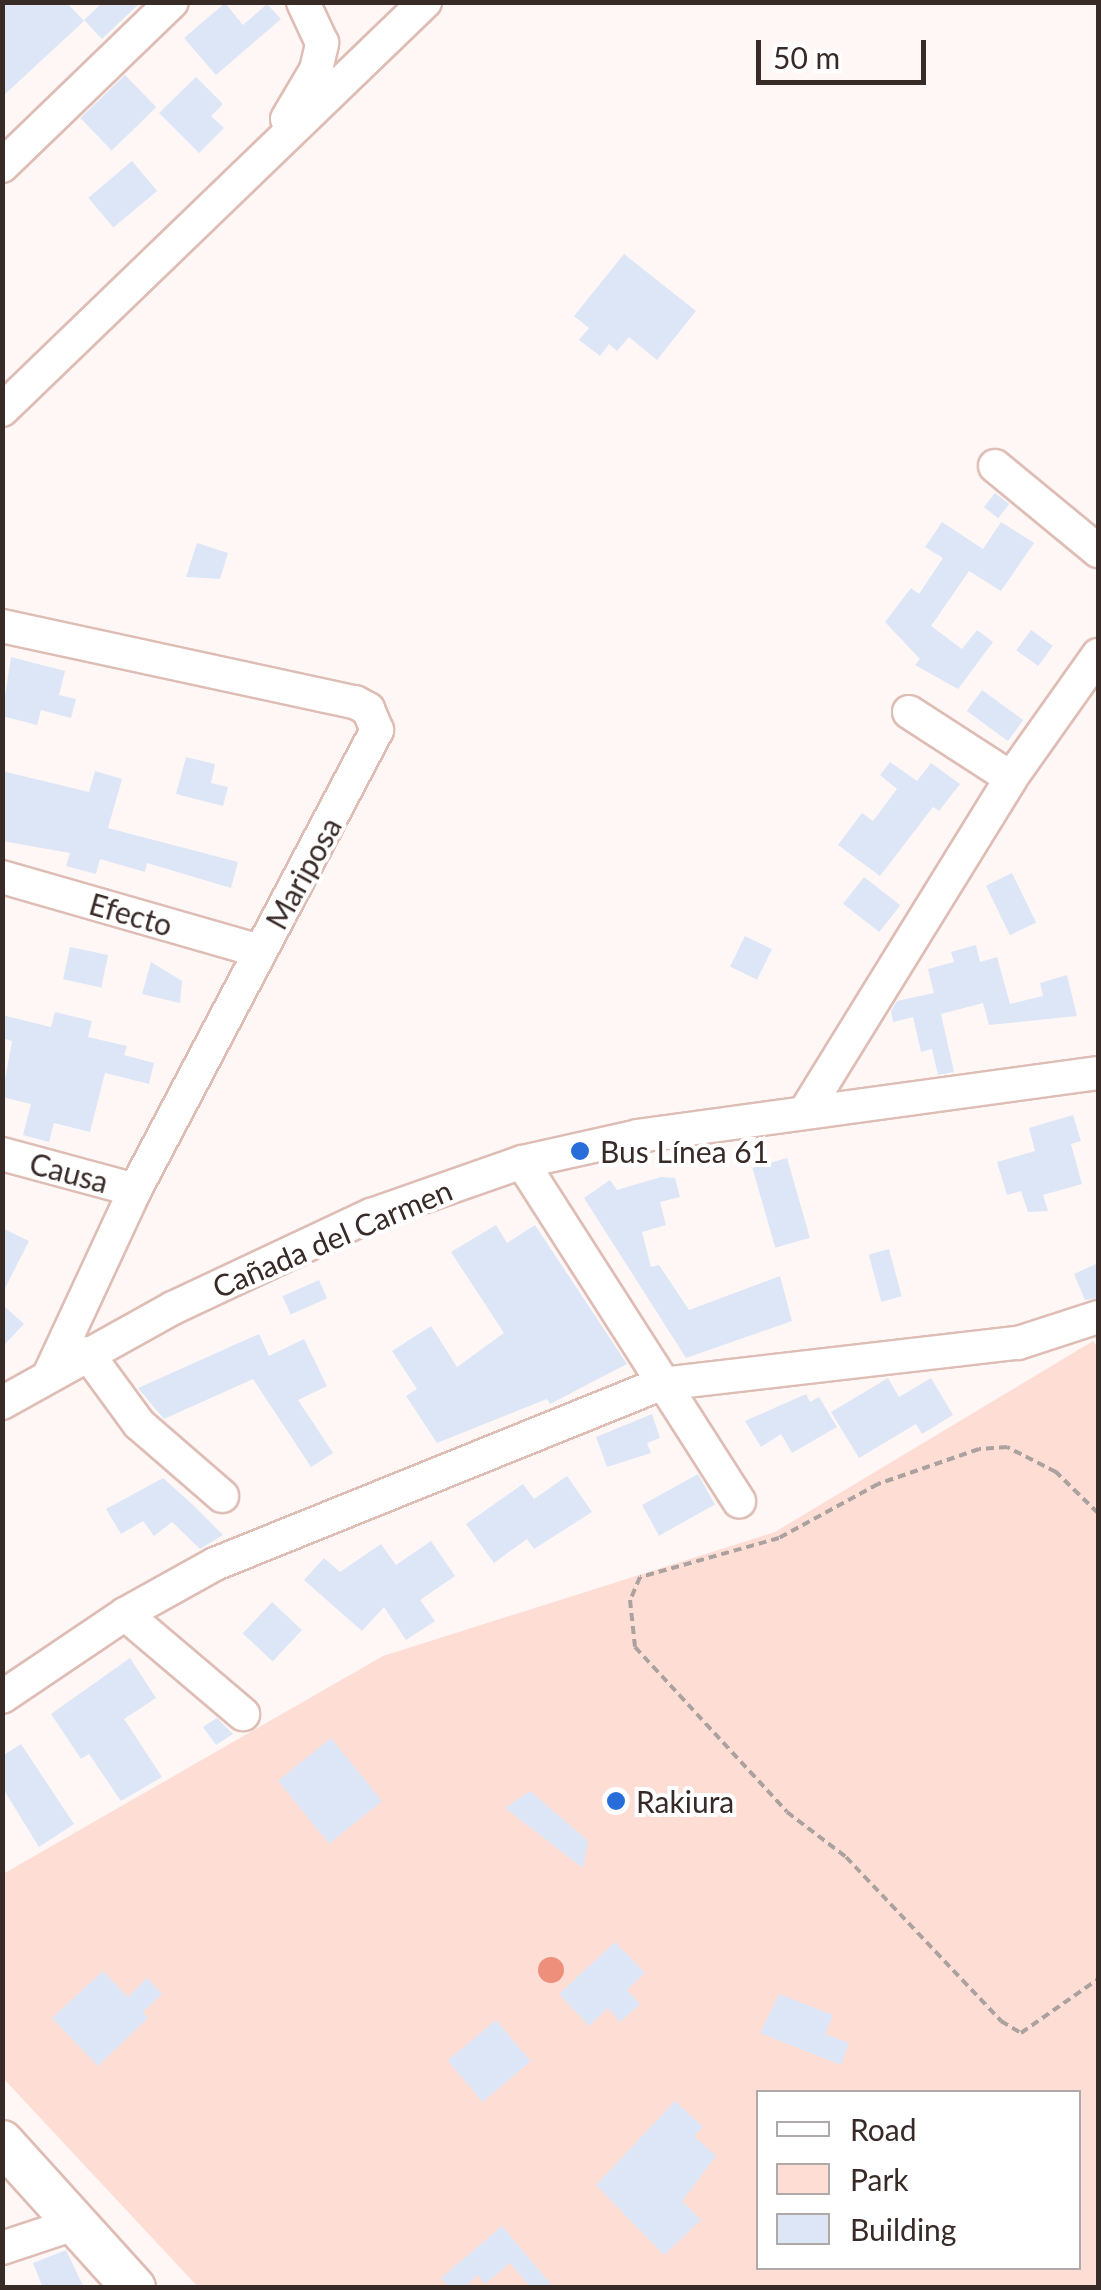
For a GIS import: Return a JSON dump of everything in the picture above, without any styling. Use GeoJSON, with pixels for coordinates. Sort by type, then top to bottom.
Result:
{"type":"FeatureCollection","features":[{"type":"Feature","properties":{"kind":"main road"},"geometry":{"type":"LineString","coordinates":[[2,2142],[134,2288]]}},
{"type":"Feature","properties":{"kind":"street"},"geometry":{"type":"LineString","coordinates":[[2,166],[172,2]]}},
{"type":"Feature","properties":{"kind":"street"},"geometry":{"type":"LineString","coordinates":[[287,133],[322,43],[303,2]]}},
{"type":"Feature","properties":{"kind":"street"},"geometry":{"type":"LineString","coordinates":[[2,410],[425,2]]}},
{"type":"Feature","properties":{"kind":"street"},"geometry":{"type":"LineString","coordinates":[[995,466],[1098,551]]}},
{"type":"Feature","properties":{"kind":"street","name":"Mariposa"},"geometry":{"type":"LineString","coordinates":[[2,626],[334,696],[368,709],[376,742],[260,951],[135,1190],[50,1374]]}},
{"type":"Feature","properties":{"kind":"street"},"geometry":{"type":"LineString","coordinates":[[806,1112],[1011,778],[1098,655]]}},
{"type":"Feature","properties":{"kind":"street"},"geometry":{"type":"LineString","coordinates":[[909,712],[1011,778]]}},
{"type":"Feature","properties":{"kind":"street","name":"Efecto"},"geometry":{"type":"LineString","coordinates":[[2,877],[260,951]]}},
{"type":"Feature","properties":{"kind":"street","name":"Cañada del Carmen"},"geometry":{"type":"LineString","coordinates":[[2,1403],[87,1353],[371,1214],[522,1162],[638,1136],[1098,1073]]}},
{"type":"Feature","properties":{"kind":"street","name":"Causa"},"geometry":{"type":"LineString","coordinates":[[2,1154],[135,1190]]}},
{"type":"Feature","properties":{"kind":"street"},"geometry":{"type":"LineString","coordinates":[[522,1162],[660,1384],[739,1502]]}},
{"type":"Feature","properties":{"kind":"street"},"geometry":{"type":"LineString","coordinates":[[2,1697],[125,1614],[214,1564],[328,1514],[660,1384],[1018,1344],[1098,1317]]}},
{"type":"Feature","properties":{"kind":"street"},"geometry":{"type":"LineString","coordinates":[[87,1353],[139,1424],[222,1496]]}},
{"type":"Feature","properties":{"kind":"street"},"geometry":{"type":"LineString","coordinates":[[125,1614],[243,1714]]}},
{"type":"Feature","properties":{"kind":"street"},"geometry":{"type":"LineString","coordinates":[[2,2248],[77,2224]]}},
{"type":"Feature","properties":{"kind":"path"},"geometry":{"type":"LineString","coordinates":[[1098,1513],[1056,1472],[1007,1447],[979,1448],[878,1484],[778,1538],[640,1577],[630,1600],[635,1648],[787,1812],[846,1857],[1002,2021],[1021,2033],[1098,1979]]}},
{"type":"Feature","properties":{"kind":"green space","name":"Rakiura"},"geometry":{"type":"Polygon","coordinates":[[[1093,1341],[1098,1348],[1098,2287],[198,2287],[3,2078],[3,1874],[383,1656],[775,1532],[1093,1341]]]}},
{"type":"Feature","properties":{"kind":"shaded area"},"geometry":{"type":"Polygon","coordinates":[[[551,1957],[560,1961],[564,1970],[560,1979],[551,1983],[542,1979],[538,1970],[542,1961],[551,1957]]]}},
{"type":"Feature","properties":{"kind":"building"},"geometry":{"type":"Polygon","coordinates":[[[2,2],[66,2],[84,21],[2,97],[2,2]]]}},
{"type":"Feature","properties":{"kind":"building"},"geometry":{"type":"Polygon","coordinates":[[[103,2],[141,2],[102,39],[84,20],[103,2]]]}},
{"type":"Feature","properties":{"kind":"building"},"geometry":{"type":"Polygon","coordinates":[[[225,3],[243,25],[267,4],[281,19],[216,75],[184,38],[225,3]]]}},
{"type":"Feature","properties":{"kind":"building"},"geometry":{"type":"Polygon","coordinates":[[[125,75],[156,107],[112,150],[80,118],[125,75]]]}},
{"type":"Feature","properties":{"kind":"building"},"geometry":{"type":"Polygon","coordinates":[[[196,77],[223,104],[211,116],[224,128],[199,153],[159,113],[196,77]]]}},
{"type":"Feature","properties":{"kind":"building"},"geometry":{"type":"Polygon","coordinates":[[[132,161],[157,191],[113,228],[88,198],[132,161]]]}},
{"type":"Feature","properties":{"kind":"building"},"geometry":{"type":"Polygon","coordinates":[[[624,254],[696,311],[657,360],[629,337],[617,351],[609,344],[600,356],[579,340],[589,328],[574,316],[624,254]]]}},
{"type":"Feature","properties":{"kind":"building"},"geometry":{"type":"Polygon","coordinates":[[[995,493],[1009,504],[998,518],[984,507],[995,493]]]}},
{"type":"Feature","properties":{"kind":"building"},"geometry":{"type":"Polygon","coordinates":[[[942,522],[983,549],[1001,522],[1034,543],[1001,591],[969,571],[931,626],[962,649],[977,630],[993,642],[958,689],[915,665],[920,659],[885,622],[911,588],[919,594],[943,558],[925,547],[942,522]]]}},
{"type":"Feature","properties":{"kind":"building"},"geometry":{"type":"Polygon","coordinates":[[[197,543],[228,553],[220,579],[186,577],[197,543]]]}},
{"type":"Feature","properties":{"kind":"building"},"geometry":{"type":"Polygon","coordinates":[[[1031,630],[1053,646],[1038,666],[1016,650],[1031,630]]]}},
{"type":"Feature","properties":{"kind":"building"},"geometry":{"type":"Polygon","coordinates":[[[11,657],[65,671],[59,695],[76,699],[71,718],[41,710],[37,725],[2,716],[11,657]]]}},
{"type":"Feature","properties":{"kind":"building"},"geometry":{"type":"Polygon","coordinates":[[[982,690],[1023,720],[1008,741],[967,711],[982,690]]]}},
{"type":"Feature","properties":{"kind":"building"},"geometry":{"type":"Polygon","coordinates":[[[186,757],[215,764],[211,783],[228,787],[223,806],[176,794],[186,757]]]}},
{"type":"Feature","properties":{"kind":"building"},"geometry":{"type":"Polygon","coordinates":[[[890,762],[917,781],[931,763],[960,784],[939,811],[933,807],[880,876],[838,845],[862,813],[873,821],[897,789],[880,775],[890,762]]]}},
{"type":"Feature","properties":{"kind":"building"},"geometry":{"type":"Polygon","coordinates":[[[2,771],[89,792],[95,771],[122,779],[108,828],[238,862],[231,888],[147,863],[145,872],[100,859],[96,874],[66,866],[70,853],[2,841],[2,771]]]}},
{"type":"Feature","properties":{"kind":"building"},"geometry":{"type":"Polygon","coordinates":[[[1012,873],[1036,922],[1010,935],[986,886],[1012,873]]]}},
{"type":"Feature","properties":{"kind":"building"},"geometry":{"type":"Polygon","coordinates":[[[864,877],[900,905],[879,932],[843,904],[864,877]]]}},
{"type":"Feature","properties":{"kind":"building"},"geometry":{"type":"Polygon","coordinates":[[[745,936],[772,949],[757,980],[730,967],[745,936]]]}},
{"type":"Feature","properties":{"kind":"building"},"geometry":{"type":"Polygon","coordinates":[[[976,945],[980,962],[997,957],[1010,1004],[1043,996],[1040,983],[1067,975],[1077,1016],[989,1025],[983,1003],[941,1014],[954,1072],[938,1075],[932,1049],[921,1052],[913,1017],[893,1022],[891,1011],[897,1001],[934,993],[928,969],[954,962],[951,952],[976,945]]]}},
{"type":"Feature","properties":{"kind":"building"},"geometry":{"type":"Polygon","coordinates":[[[70,947],[108,955],[101,987],[63,979],[70,947]]]}},
{"type":"Feature","properties":{"kind":"building"},"geometry":{"type":"Polygon","coordinates":[[[151,962],[182,981],[180,1003],[142,994],[151,962]]]}},
{"type":"Feature","properties":{"kind":"building"},"geometry":{"type":"Polygon","coordinates":[[[55,1012],[92,1021],[88,1037],[127,1046],[124,1055],[154,1063],[149,1084],[105,1073],[90,1132],[54,1123],[49,1142],[23,1135],[31,1104],[2,1097],[12,1041],[2,1038],[2,1015],[51,1027],[55,1012]]]}},
{"type":"Feature","properties":{"kind":"building"},"geometry":{"type":"Polygon","coordinates":[[[1073,1115],[1081,1141],[1071,1144],[1082,1184],[1043,1195],[1048,1211],[1028,1212],[1021,1191],[1007,1195],[997,1162],[1035,1151],[1029,1128],[1073,1115]]]}},
{"type":"Feature","properties":{"kind":"building"},"geometry":{"type":"Polygon","coordinates":[[[787,1158],[810,1238],[775,1248],[752,1168],[787,1158]]]}},
{"type":"Feature","properties":{"kind":"building"},"geometry":{"type":"Polygon","coordinates":[[[661,1177],[675,1178],[680,1197],[660,1202],[666,1225],[642,1232],[651,1267],[659,1265],[689,1310],[780,1276],[792,1321],[686,1358],[584,1198],[610,1180],[617,1190],[661,1177]]]}},
{"type":"Feature","properties":{"kind":"building"},"geometry":{"type":"Polygon","coordinates":[[[496,1225],[507,1243],[535,1225],[627,1364],[550,1404],[547,1399],[437,1443],[406,1396],[417,1389],[392,1351],[431,1326],[457,1367],[504,1333],[451,1252],[496,1225]]]}},
{"type":"Feature","properties":{"kind":"building"},"geometry":{"type":"Polygon","coordinates":[[[2,1228],[29,1241],[2,1294],[2,1228]]]}},
{"type":"Feature","properties":{"kind":"building"},"geometry":{"type":"Polygon","coordinates":[[[889,1249],[902,1296],[881,1302],[869,1254],[889,1249]]]}},
{"type":"Feature","properties":{"kind":"building"},"geometry":{"type":"Polygon","coordinates":[[[1098,1263],[1098,1298],[1085,1300],[1074,1274],[1098,1263]]]}},
{"type":"Feature","properties":{"kind":"building"},"geometry":{"type":"Polygon","coordinates":[[[319,1280],[327,1298],[291,1315],[282,1296],[319,1280]]]}},
{"type":"Feature","properties":{"kind":"building"},"geometry":{"type":"Polygon","coordinates":[[[2,1304],[24,1324],[2,1347],[2,1304]]]}},
{"type":"Feature","properties":{"kind":"building"},"geometry":{"type":"Polygon","coordinates":[[[259,1334],[269,1356],[304,1339],[327,1386],[298,1400],[333,1453],[311,1467],[253,1379],[164,1419],[138,1388],[259,1334]]]}},
{"type":"Feature","properties":{"kind":"building"},"geometry":{"type":"Polygon","coordinates":[[[888,1378],[899,1397],[931,1378],[953,1415],[922,1434],[916,1424],[859,1458],[831,1412],[888,1378]]]}},
{"type":"Feature","properties":{"kind":"building"},"geometry":{"type":"Polygon","coordinates":[[[806,1394],[810,1402],[819,1397],[837,1427],[792,1453],[781,1434],[761,1447],[745,1421],[806,1394]]]}},
{"type":"Feature","properties":{"kind":"building"},"geometry":{"type":"Polygon","coordinates":[[[652,1414],[660,1438],[647,1443],[651,1453],[607,1467],[596,1437],[652,1414]]]}},
{"type":"Feature","properties":{"kind":"building"},"geometry":{"type":"Polygon","coordinates":[[[698,1474],[715,1505],[659,1536],[642,1505],[698,1474]]]}},
{"type":"Feature","properties":{"kind":"building"},"geometry":{"type":"Polygon","coordinates":[[[567,1476],[592,1512],[534,1549],[527,1539],[494,1563],[466,1524],[523,1484],[534,1499],[567,1476]]]}},
{"type":"Feature","properties":{"kind":"building"},"geometry":{"type":"Polygon","coordinates":[[[163,1478],[223,1535],[200,1549],[172,1522],[154,1536],[143,1521],[121,1534],[106,1509],[163,1478]]]}},
{"type":"Feature","properties":{"kind":"building"},"geometry":{"type":"Polygon","coordinates":[[[431,1541],[455,1576],[420,1600],[435,1621],[406,1640],[384,1607],[362,1631],[304,1580],[324,1558],[340,1572],[381,1544],[396,1565],[431,1541]]]}},
{"type":"Feature","properties":{"kind":"building"},"geometry":{"type":"Polygon","coordinates":[[[272,1602],[302,1630],[273,1661],[243,1633],[272,1602]]]}},
{"type":"Feature","properties":{"kind":"building"},"geometry":{"type":"Polygon","coordinates":[[[130,1658],[156,1698],[124,1719],[162,1777],[121,1801],[89,1754],[81,1759],[51,1714],[130,1658]]]}},
{"type":"Feature","properties":{"kind":"building"},"geometry":{"type":"Polygon","coordinates":[[[217,1718],[233,1734],[216,1745],[203,1727],[217,1718]]]}},
{"type":"Feature","properties":{"kind":"building"},"geometry":{"type":"Polygon","coordinates":[[[331,1738],[382,1801],[329,1844],[278,1781],[331,1738]]]}},
{"type":"Feature","properties":{"kind":"building"},"geometry":{"type":"Polygon","coordinates":[[[21,1744],[74,1824],[39,1847],[2,1787],[2,1756],[21,1744]]]}},
{"type":"Feature","properties":{"kind":"building"},"geometry":{"type":"Polygon","coordinates":[[[530,1791],[588,1841],[583,1868],[505,1808],[530,1791]]]}},
{"type":"Feature","properties":{"kind":"building"},"geometry":{"type":"Polygon","coordinates":[[[615,1942],[645,1973],[627,1990],[640,2004],[620,2022],[608,2008],[589,2026],[559,1994],[615,1942]]]}},
{"type":"Feature","properties":{"kind":"building"},"geometry":{"type":"Polygon","coordinates":[[[103,1971],[128,1997],[147,1978],[162,1994],[143,2012],[148,2018],[98,2066],[52,2018],[103,1971]]]}},
{"type":"Feature","properties":{"kind":"building"},"geometry":{"type":"Polygon","coordinates":[[[779,1994],[833,2015],[825,2034],[849,2043],[841,2065],[760,2033],[779,1994]]]}},
{"type":"Feature","properties":{"kind":"building"},"geometry":{"type":"Polygon","coordinates":[[[496,2020],[531,2061],[482,2102],[448,2060],[496,2020]]]}},
{"type":"Feature","properties":{"kind":"building"},"geometry":{"type":"Polygon","coordinates":[[[675,2101],[703,2127],[694,2136],[716,2156],[682,2201],[701,2220],[664,2255],[596,2185],[675,2101]]]}},
{"type":"Feature","properties":{"kind":"building"},"geometry":{"type":"Polygon","coordinates":[[[502,2226],[554,2288],[531,2288],[510,2263],[485,2284],[478,2275],[463,2288],[450,2288],[441,2278],[502,2226]]]}},
{"type":"Feature","properties":{"kind":"building"},"geometry":{"type":"Polygon","coordinates":[[[66,2250],[84,2288],[43,2288],[33,2263],[66,2250]]]}},
{"type":"Feature","properties":{"kind":"place","name":"Bus Línea 61"},"geometry":{"type":"Point","coordinates":[580,1151]}},
{"type":"Feature","properties":{"kind":"place","name":"Rakiura"},"geometry":{"type":"Point","coordinates":[616,1801]}}]}
